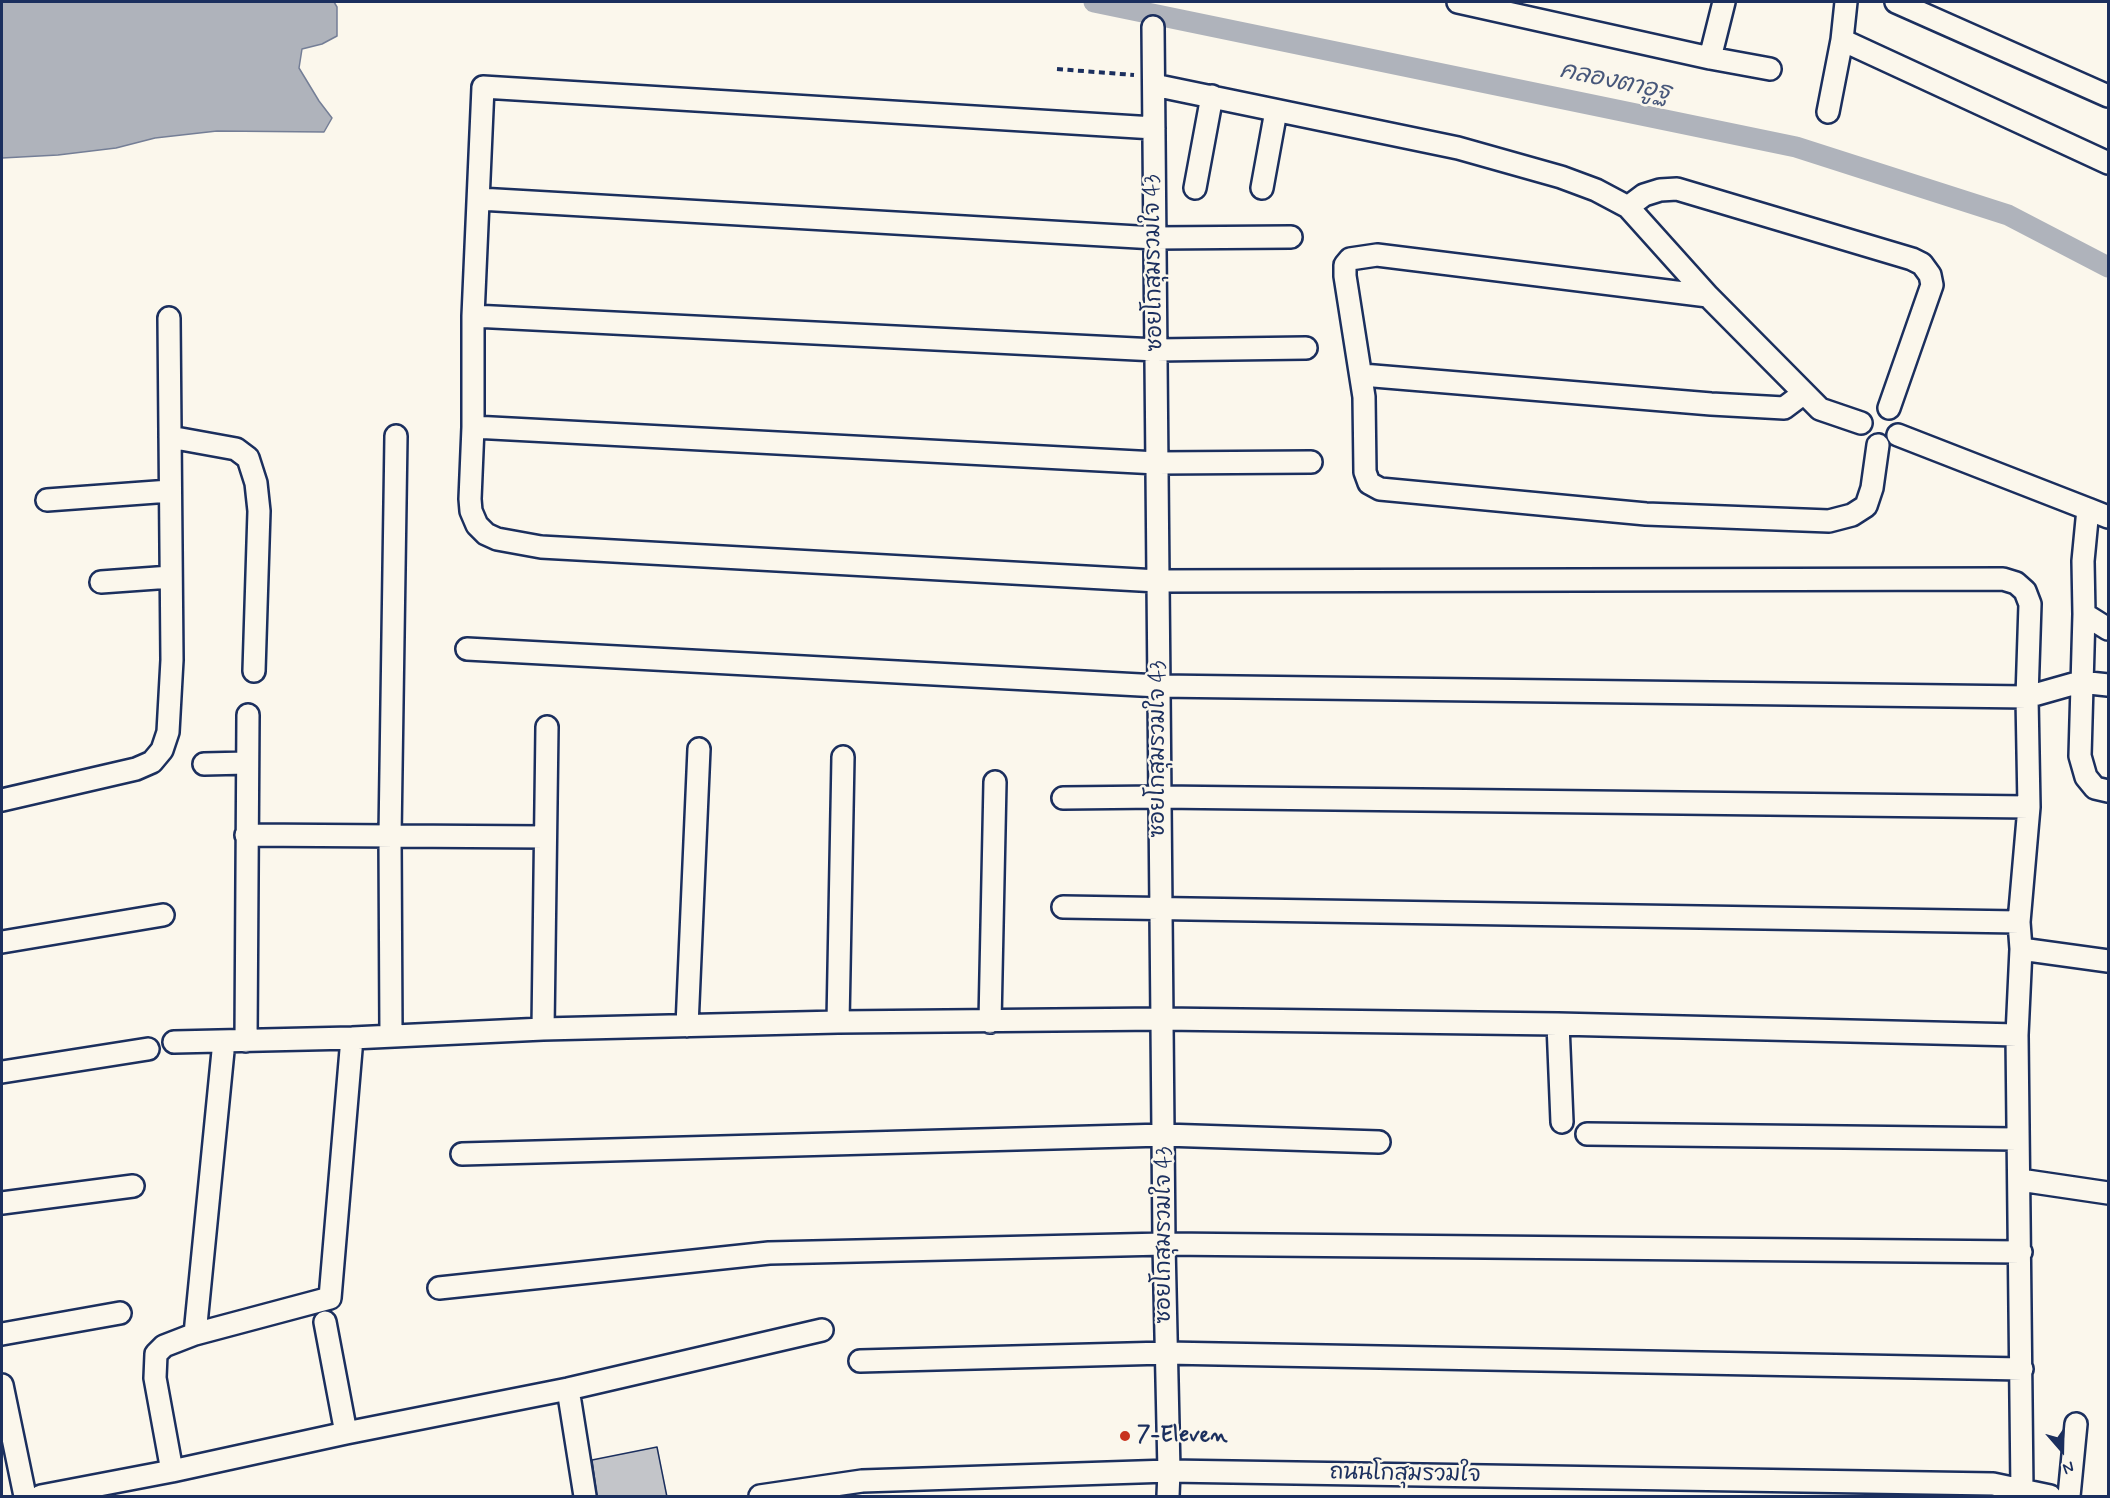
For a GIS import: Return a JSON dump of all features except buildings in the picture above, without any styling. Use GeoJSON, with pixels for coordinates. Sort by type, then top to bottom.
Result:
{"type":"FeatureCollection","features":[{"type":"Feature","properties":{"kind":"street"},"geometry":{"type":"LineString","coordinates":[[1458,2],[1710,58],[1770,69]]}},
{"type":"Feature","properties":{"kind":"street"},"geometry":{"type":"LineString","coordinates":[[1710,58],[1724,2]]}},
{"type":"Feature","properties":{"kind":"street"},"geometry":{"type":"LineString","coordinates":[[1828,112],[1842,40],[1846,2]]}},
{"type":"Feature","properties":{"kind":"street"},"geometry":{"type":"LineString","coordinates":[[1896,2],[2109,96]]}},
{"type":"Feature","properties":{"kind":"street","name":"ซอยโกสุมรวมใจ 43"},"geometry":{"type":"LineString","coordinates":[[1153,27],[1168,1497]]}},
{"type":"Feature","properties":{"kind":"street"},"geometry":{"type":"LineString","coordinates":[[1842,40],[2109,163]]}},
{"type":"Feature","properties":{"kind":"street"},"geometry":{"type":"LineString","coordinates":[[1154,81],[1276,111],[1458,148],[1561,177],[1596,190],[1628,207],[1708,296],[1820,409],[1861,423]]}},
{"type":"Feature","properties":{"kind":"street"},"geometry":{"type":"LineString","coordinates":[[1154,128],[483,87],[473,316],[471,511],[477,525],[486,534],[515,544],[541,547],[1158,581],[2003,579],[2016,584],[2025,591],[2030,604],[2027,697],[2028,807],[2019,922],[2021,949],[2018,1139],[2022,1491]]}},
{"type":"Feature","properties":{"kind":"street"},"geometry":{"type":"LineString","coordinates":[[1195,188],[1212,96]]}},
{"type":"Feature","properties":{"kind":"street"},"geometry":{"type":"LineString","coordinates":[[1262,188],[1276,111]]}},
{"type":"Feature","properties":{"kind":"street"},"geometry":{"type":"LineString","coordinates":[[1628,207],[1644,195],[1660,190],[1677,189],[1912,259],[1922,264],[1930,274],[1932,285],[1889,408]]}},
{"type":"Feature","properties":{"kind":"street"},"geometry":{"type":"LineString","coordinates":[[479,199],[1155,238],[1291,237]]}},
{"type":"Feature","properties":{"kind":"street"},"geometry":{"type":"LineString","coordinates":[[1708,296],[1377,255],[1350,259],[1345,265],[1345,276],[1362,375],[1365,472],[1369,483],[1380,489],[1646,514],[1829,521],[1852,515],[1866,506],[1872,488],[1878,445]]}},
{"type":"Feature","properties":{"kind":"street"},"geometry":{"type":"LineString","coordinates":[[473,316],[1156,350],[1306,348]]}},
{"type":"Feature","properties":{"kind":"street"},"geometry":{"type":"LineString","coordinates":[[2,800],[136,770],[152,762],[162,750],[168,732],[172,660],[169,318]]}},
{"type":"Feature","properties":{"kind":"street"},"geometry":{"type":"LineString","coordinates":[[1362,375],[1784,408],[1804,393]]}},
{"type":"Feature","properties":{"kind":"street"},"geometry":{"type":"LineString","coordinates":[[1873,407],[1889,408],[1899,420],[1898,435],[1886,445],[1870,444],[1860,432],[1861,423],[1861,417],[1873,407]]}},
{"type":"Feature","properties":{"kind":"street"},"geometry":{"type":"LineString","coordinates":[[473,427],[1157,463],[1311,462]]}},
{"type":"Feature","properties":{"kind":"street"},"geometry":{"type":"LineString","coordinates":[[1898,435],[2109,517]]}},
{"type":"Feature","properties":{"kind":"street"},"geometry":{"type":"LineString","coordinates":[[391,1035],[390,836],[396,436]]}},
{"type":"Feature","properties":{"kind":"street"},"geometry":{"type":"LineString","coordinates":[[170,437],[236,449],[248,458],[256,483],[259,511],[254,671]]}},
{"type":"Feature","properties":{"kind":"street"},"geometry":{"type":"LineString","coordinates":[[47,500],[170,491]]}},
{"type":"Feature","properties":{"kind":"street"},"geometry":{"type":"LineString","coordinates":[[2088,509],[2083,561],[2084,614],[2080,682],[2080,756],[2086,777],[2095,788],[2109,791]]}},
{"type":"Feature","properties":{"kind":"street"},"geometry":{"type":"LineString","coordinates":[[101,582],[171,577]]}},
{"type":"Feature","properties":{"kind":"street"},"geometry":{"type":"LineString","coordinates":[[2084,614],[2109,629]]}},
{"type":"Feature","properties":{"kind":"street"},"geometry":{"type":"LineString","coordinates":[[467,649],[1159,686],[2027,697],[2080,682],[2109,685]]}},
{"type":"Feature","properties":{"kind":"street"},"geometry":{"type":"LineString","coordinates":[[246,1041],[248,715]]}},
{"type":"Feature","properties":{"kind":"street"},"geometry":{"type":"LineString","coordinates":[[543,1029],[547,728]]}},
{"type":"Feature","properties":{"kind":"street"},"geometry":{"type":"LineString","coordinates":[[687,1026],[699,749]]}},
{"type":"Feature","properties":{"kind":"street"},"geometry":{"type":"LineString","coordinates":[[838,1022],[843,757]]}},
{"type":"Feature","properties":{"kind":"street"},"geometry":{"type":"LineString","coordinates":[[204,764],[247,763]]}},
{"type":"Feature","properties":{"kind":"street"},"geometry":{"type":"LineString","coordinates":[[990,1022],[995,782]]}},
{"type":"Feature","properties":{"kind":"street"},"geometry":{"type":"LineString","coordinates":[[1063,798],[1160,797],[2028,807]]}},
{"type":"Feature","properties":{"kind":"street"},"geometry":{"type":"LineString","coordinates":[[246,835],[545,837]]}},
{"type":"Feature","properties":{"kind":"street"},"geometry":{"type":"LineString","coordinates":[[1063,908],[2019,922]]}},
{"type":"Feature","properties":{"kind":"street"},"geometry":{"type":"LineString","coordinates":[[2,942],[163,915]]}},
{"type":"Feature","properties":{"kind":"street"},"geometry":{"type":"LineString","coordinates":[[2021,949],[2109,961]]}},
{"type":"Feature","properties":{"kind":"street"},"geometry":{"type":"LineString","coordinates":[[174,1042],[352,1038],[543,1029],[838,1022],[1162,1019],[1558,1024],[2018,1035]]}},
{"type":"Feature","properties":{"kind":"street"},"geometry":{"type":"LineString","coordinates":[[1558,1024],[1562,1122]]}},
{"type":"Feature","properties":{"kind":"street"},"geometry":{"type":"LineString","coordinates":[[172,1471],[155,1378],[156,1354],[165,1346],[195,1334],[330,1298],[352,1038]]}},
{"type":"Feature","properties":{"kind":"street"},"geometry":{"type":"LineString","coordinates":[[195,1334],[224,1041]]}},
{"type":"Feature","properties":{"kind":"street"},"geometry":{"type":"LineString","coordinates":[[2,1072],[148,1049]]}},
{"type":"Feature","properties":{"kind":"street"},"geometry":{"type":"LineString","coordinates":[[1587,1134],[2018,1139]]}},
{"type":"Feature","properties":{"kind":"street"},"geometry":{"type":"LineString","coordinates":[[462,1154],[1164,1135],[1379,1142]]}},
{"type":"Feature","properties":{"kind":"street"},"geometry":{"type":"LineString","coordinates":[[2020,1180],[2109,1193]]}},
{"type":"Feature","properties":{"kind":"street"},"geometry":{"type":"LineString","coordinates":[[2,1203],[133,1186]]}},
{"type":"Feature","properties":{"kind":"street"},"geometry":{"type":"LineString","coordinates":[[439,1288],[769,1253],[1164,1244],[2021,1252]]}},
{"type":"Feature","properties":{"kind":"street"},"geometry":{"type":"LineString","coordinates":[[2,1334],[120,1313]]}},
{"type":"Feature","properties":{"kind":"street"},"geometry":{"type":"LineString","coordinates":[[325,1322],[346,1433]]}},
{"type":"Feature","properties":{"kind":"street"},"geometry":{"type":"LineString","coordinates":[[53,1495],[568,1389],[822,1330]]}},
{"type":"Feature","properties":{"kind":"street"},"geometry":{"type":"LineString","coordinates":[[860,1361],[1166,1353],[2022,1370]]}},
{"type":"Feature","properties":{"kind":"street"},"geometry":{"type":"LineString","coordinates":[[2,1385],[25,1497]]}},
{"type":"Feature","properties":{"kind":"street"},"geometry":{"type":"LineString","coordinates":[[568,1389],[585,1497]]}},
{"type":"Feature","properties":{"kind":"street"},"geometry":{"type":"LineString","coordinates":[[2069,1497],[2076,1424]]}},
{"type":"Feature","properties":{"kind":"street","name":"ถนนโกสุมรวมใจ"},"geometry":{"type":"LineString","coordinates":[[760,1497],[862,1480],[1169,1471],[1993,1490],[2022,1491],[2050,1497]]}},
{"type":"Feature","properties":{"kind":"path"},"geometry":{"type":"LineString","coordinates":[[1057,69],[1154,81]]}},
{"type":"Feature","properties":{"kind":"shaded area"},"geometry":{"type":"Polygon","coordinates":[[[2,2],[334,2],[337,7],[337,36],[322,44],[302,49],[299,68],[332,118],[324,132],[217,131],[155,138],[116,148],[58,155],[2,158],[2,2]]]}},
{"type":"Feature","properties":{"kind":"waterway","name":"คลองตาอูฐ"},"geometry":{"type":"LineString","coordinates":[[1094,2],[1796,147],[2008,215],[2108,267]]}},
{"type":"Feature","properties":{"kind":"place","name":"7-Eleven"},"geometry":{"type":"Point","coordinates":[1125,1436]}}]}
